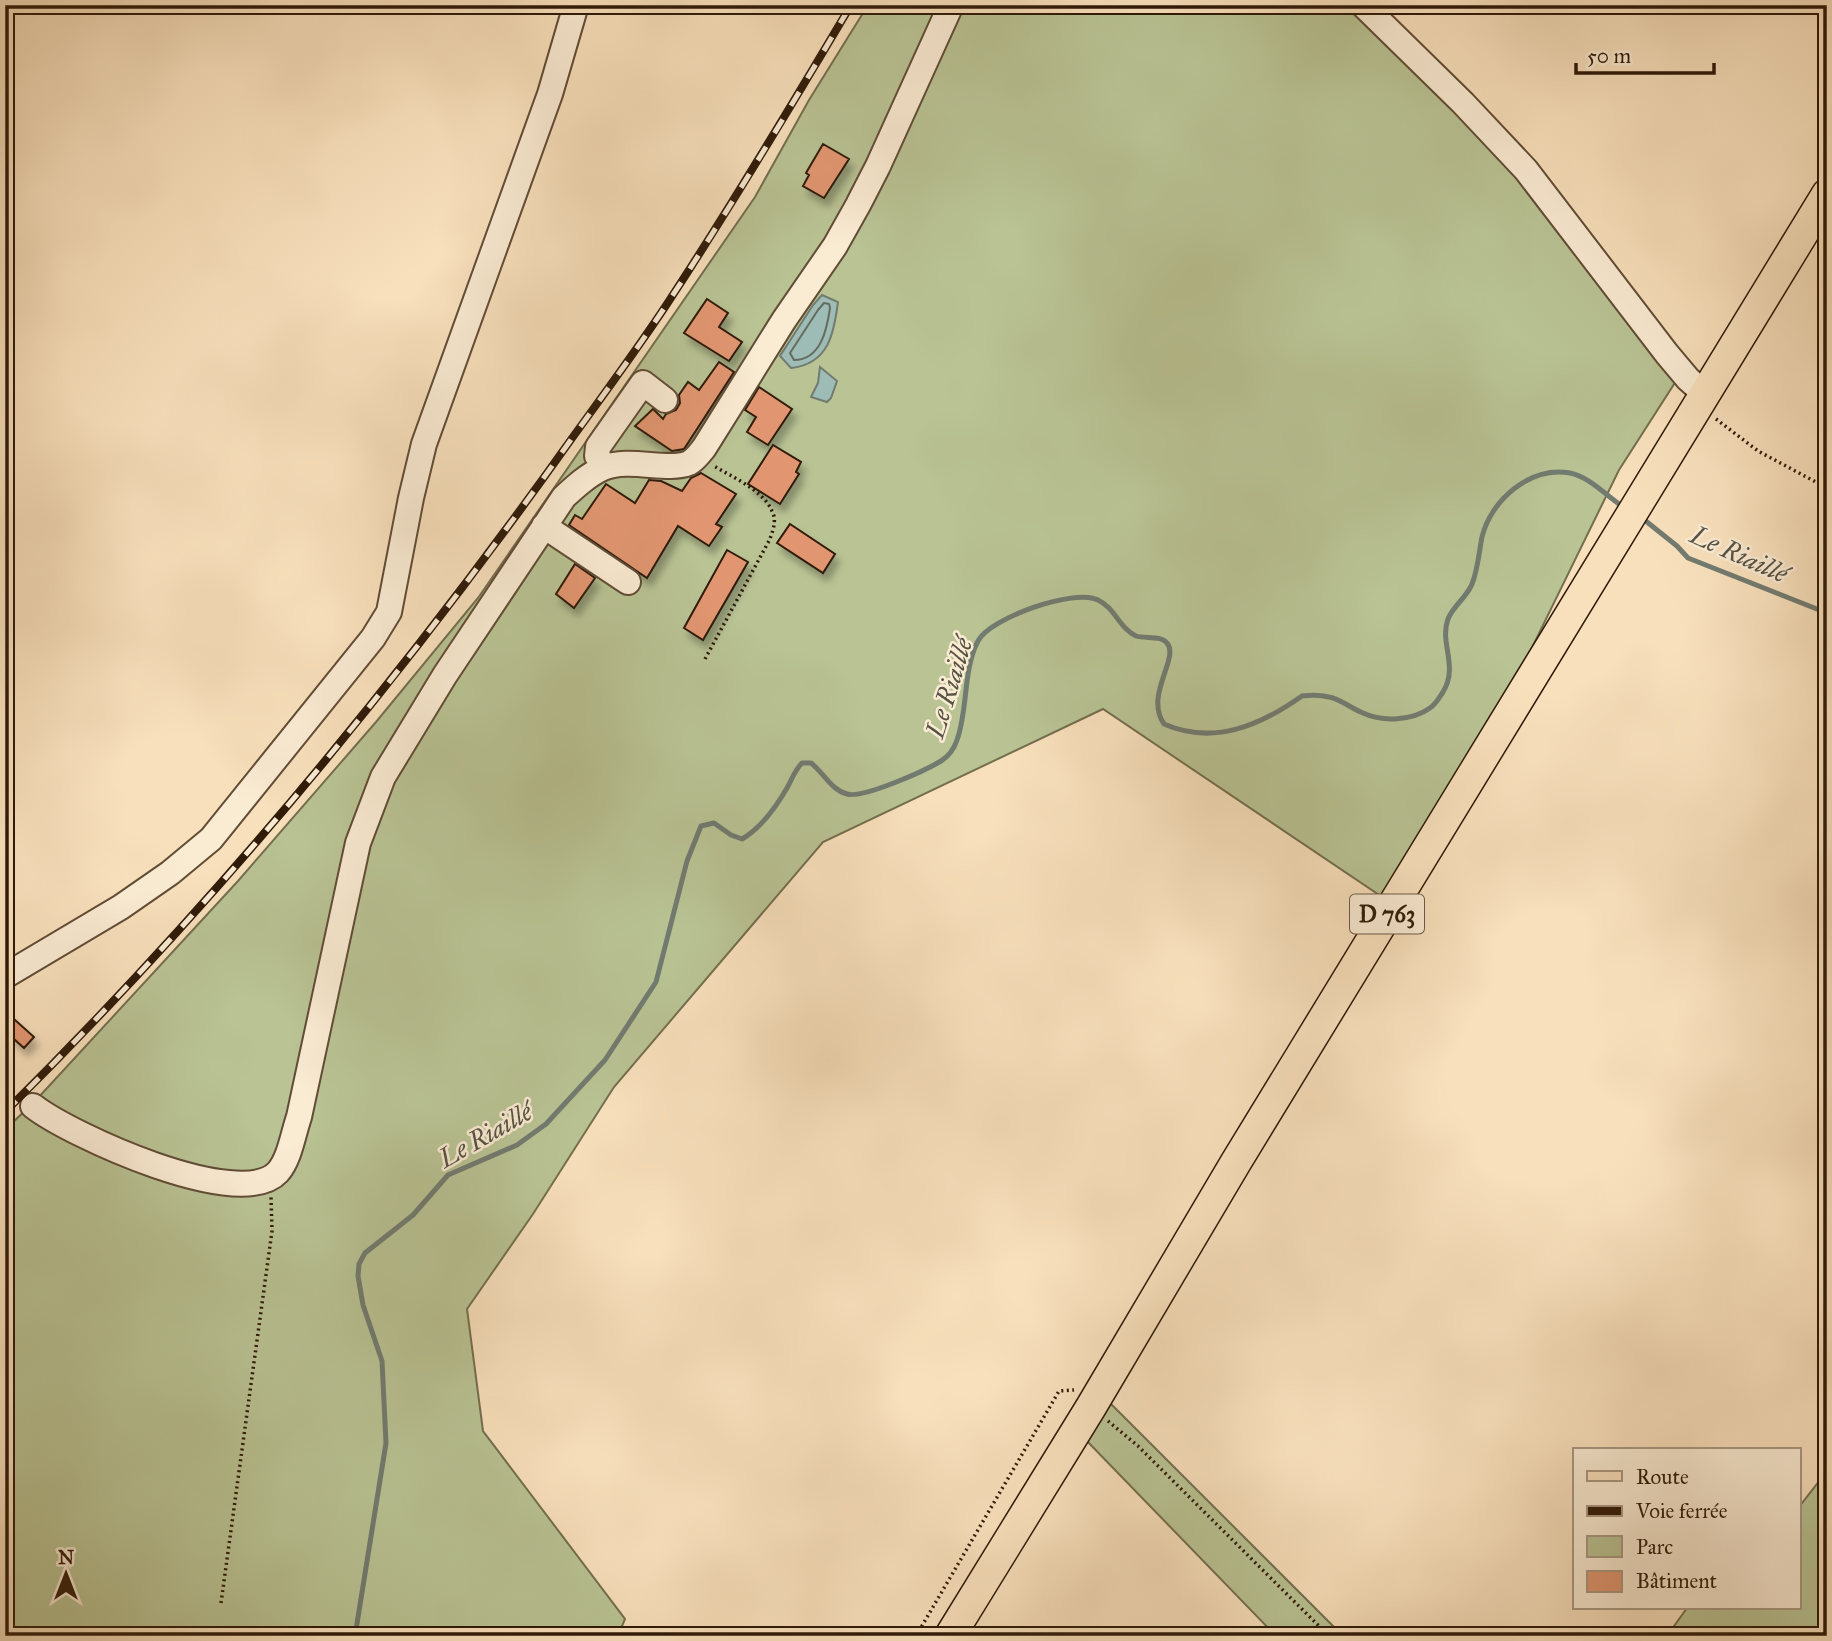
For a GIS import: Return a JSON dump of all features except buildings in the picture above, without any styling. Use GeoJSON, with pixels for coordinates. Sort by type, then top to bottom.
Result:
{"type":"FeatureCollection","features":[{"type":"Feature","properties":{"kind":"main road","name":"D 763"},"geometry":{"type":"LineString","coordinates":[[950,1636],[1827,194]]}},
{"type":"Feature","properties":{"kind":"street"},"geometry":{"type":"LineString","coordinates":[[5,976],[121,907],[170,873],[211,839],[373,638],[389,612],[424,444],[550,94],[576,5]]}},
{"type":"Feature","properties":{"kind":"street"},"geometry":{"type":"LineString","coordinates":[[33,1106],[65,1126],[117,1151],[185,1174],[238,1185],[277,1174],[285,1160],[299,1117],[349,879],[371,806],[383,777],[412,727],[564,497],[586,477],[605,467],[631,463],[675,466],[692,462],[697,456],[835,246],[878,166],[951,5]]}},
{"type":"Feature","properties":{"kind":"street"},"geometry":{"type":"LineString","coordinates":[[1363,5],[1463,103],[1526,170],[1702,399]]}},
{"type":"Feature","properties":{"kind":"street"},"geometry":{"type":"LineString","coordinates":[[605,467],[597,456],[598,446],[643,383],[665,400]]}},
{"type":"Feature","properties":{"kind":"street"},"geometry":{"type":"LineString","coordinates":[[544,526],[628,582]]}},
{"type":"Feature","properties":{"kind":"path"},"geometry":{"type":"LineString","coordinates":[[1702,399],[1758,451],[1827,488]]}},
{"type":"Feature","properties":{"kind":"path"},"geometry":{"type":"LineString","coordinates":[[697,456],[762,498],[773,511],[775,524],[770,539],[705,659]]}},
{"type":"Feature","properties":{"kind":"path"},"geometry":{"type":"LineString","coordinates":[[221,1603],[272,1231],[272,1203],[267,1178]]}},
{"type":"Feature","properties":{"kind":"path"},"geometry":{"type":"LineString","coordinates":[[916,1636],[1059,1391],[1073,1389],[1138,1446],[1329,1636]]}},
{"type":"Feature","properties":{"kind":"green space"},"geometry":{"type":"Polygon","coordinates":[[[868,5],[1350,5],[1487,128],[1685,367],[1619,470],[1403,911],[1103,709],[823,842],[614,1087],[533,1214],[467,1309],[483,1431],[625,1619],[618,1636],[5,1636],[5,1130],[37,1099],[238,881],[376,722],[478,598],[755,197],[809,100],[868,5]]]}},
{"type":"Feature","properties":{"kind":"green space"},"geometry":{"type":"Polygon","coordinates":[[[1107,1400],[1343,1636],[1276,1636],[1085,1439],[1107,1400]]]}},
{"type":"Feature","properties":{"kind":"green space"},"geometry":{"type":"Polygon","coordinates":[[[1827,1471],[1827,1636],[1667,1636],[1686,1610],[1800,1610],[1800,1506],[1827,1471]]]}},
{"type":"Feature","properties":{"kind":"water"},"geometry":{"type":"Polygon","coordinates":[[[822,295],[838,302],[827,345],[822,354],[814,360],[791,368],[780,356],[822,295]]]}},
{"type":"Feature","properties":{"kind":"water"},"geometry":{"type":"Polygon","coordinates":[[[820,367],[837,381],[827,402],[811,397],[818,383],[820,367]]]}},
{"type":"Feature","properties":{"kind":"waterway","name":"Le Riaillé"},"geometry":{"type":"LineString","coordinates":[[355,1636],[386,1443],[382,1361],[363,1305],[358,1276],[359,1264],[365,1253],[413,1215],[448,1175],[517,1145],[546,1124],[605,1060],[656,982],[687,861],[701,826],[714,823],[742,839],[768,817],[802,763],[811,763],[841,792],[855,794],[894,783],[941,761],[951,752],[957,740],[970,664],[978,641],[998,623],[1015,615],[1034,607],[1071,598],[1086,597],[1098,600],[1109,608],[1130,633],[1161,639],[1167,643],[1169,658],[1158,701],[1164,724],[1201,733],[1236,729],[1270,716],[1302,696],[1309,695],[1333,698],[1379,718],[1415,716],[1434,705],[1443,692],[1449,673],[1446,637],[1448,619],[1472,584],[1487,523],[1503,499],[1527,480],[1555,472],[1570,473],[1583,478],[1619,504]]}},
{"type":"Feature","properties":{"kind":"waterway","name":"Le Riaillé"},"geometry":{"type":"LineString","coordinates":[[1642,518],[1688,558],[1827,613]]}},
{"type":"Feature","properties":{"kind":"railway"},"geometry":{"type":"LineString","coordinates":[[5,1112],[82,1034],[230,872],[302,789],[439,618],[663,310],[851,5]]}}]}
